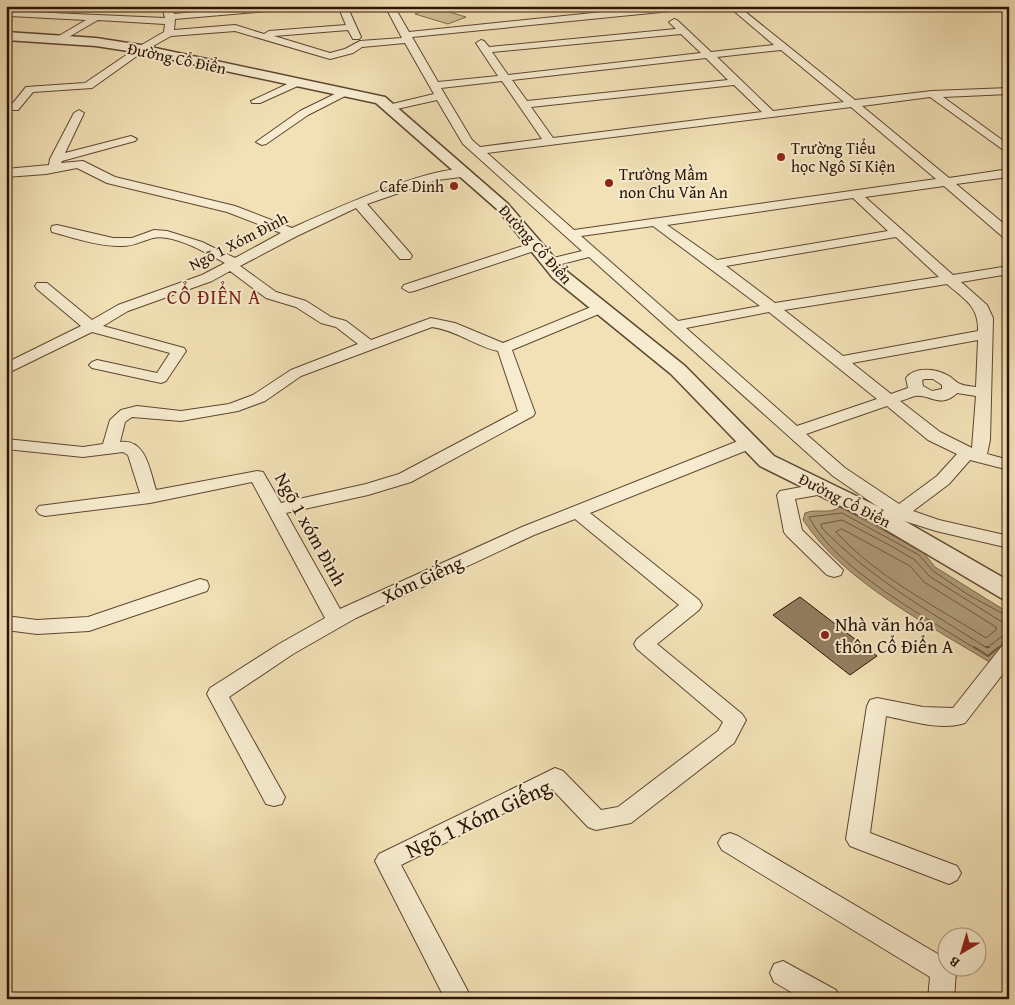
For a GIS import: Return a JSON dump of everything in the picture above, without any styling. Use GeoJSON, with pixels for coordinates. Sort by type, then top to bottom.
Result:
{"type":"FeatureCollection","features":[{"type":"Feature","properties":{"kind":"street"},"geometry":{"type":"LineString","coordinates":[[167,6],[170,19],[169,33]]}},
{"type":"Feature","properties":{"kind":"street"},"geometry":{"type":"LineString","coordinates":[[10,13],[95,18],[170,19],[291,6]]}},
{"type":"Feature","properties":{"kind":"street"},"geometry":{"type":"LineString","coordinates":[[342,6],[360,44]]}},
{"type":"Feature","properties":{"kind":"street"},"geometry":{"type":"LineString","coordinates":[[389,6],[467,142],[839,472],[899,513],[936,525],[1009,542]]}},
{"type":"Feature","properties":{"kind":"street"},"geometry":{"type":"LineString","coordinates":[[14,108],[30,89],[88,86],[140,49],[169,33],[235,28],[324,55],[348,51],[360,44],[472,28],[691,6]]}},
{"type":"Feature","properties":{"kind":"street"},"geometry":{"type":"LineString","coordinates":[[732,6],[853,104],[1009,235]]}},
{"type":"Feature","properties":{"kind":"street"},"geometry":{"type":"LineString","coordinates":[[662,10],[770,114]]}},
{"type":"Feature","properties":{"kind":"street"},"geometry":{"type":"LineString","coordinates":[[231,12],[235,28]]}},
{"type":"Feature","properties":{"kind":"street"},"geometry":{"type":"LineString","coordinates":[[60,39],[95,18]]}},
{"type":"Feature","properties":{"kind":"street"},"geometry":{"type":"LineString","coordinates":[[261,35],[352,27]]}},
{"type":"Feature","properties":{"kind":"street"},"geometry":{"type":"LineString","coordinates":[[472,28],[549,142]]}},
{"type":"Feature","properties":{"kind":"street"},"geometry":{"type":"LineString","coordinates":[[486,50],[682,31]]}},
{"type":"Feature","properties":{"kind":"street","name":"Đường Cổ Điển"},"geometry":{"type":"LineString","coordinates":[[6,36],[96,42],[140,49],[380,100],[503,207],[559,274],[678,370],[767,461],[881,518],[1009,592]]}},
{"type":"Feature","properties":{"kind":"street"},"geometry":{"type":"LineString","coordinates":[[388,108],[437,91],[504,78],[782,46]]}},
{"type":"Feature","properties":{"kind":"street"},"geometry":{"type":"LineString","coordinates":[[523,105],[736,82]]}},
{"type":"Feature","properties":{"kind":"street"},"geometry":{"type":"LineString","coordinates":[[256,101],[296,83]]}},
{"type":"Feature","properties":{"kind":"street"},"geometry":{"type":"LineString","coordinates":[[476,151],[932,94],[1009,91]]}},
{"type":"Feature","properties":{"kind":"street"},"geometry":{"type":"LineString","coordinates":[[262,142],[304,113],[345,92]]}},
{"type":"Feature","properties":{"kind":"street"},"geometry":{"type":"LineString","coordinates":[[932,94],[1009,151]]}},
{"type":"Feature","properties":{"kind":"street"},"geometry":{"type":"LineString","coordinates":[[55,163],[78,113]]}},
{"type":"Feature","properties":{"kind":"street"},"geometry":{"type":"LineString","coordinates":[[6,173],[46,170],[55,163],[131,139]]}},
{"type":"Feature","properties":{"kind":"street"},"geometry":{"type":"LineString","coordinates":[[55,163],[79,164],[111,180],[230,209],[292,233]]}},
{"type":"Feature","properties":{"kind":"street","name":"Ngõ 1 Xóm Đình"},"geometry":{"type":"LineString","coordinates":[[6,369],[91,327],[123,308],[207,278],[292,233],[359,203],[436,178],[465,173]]}},
{"type":"Feature","properties":{"kind":"street"},"geometry":{"type":"LineString","coordinates":[[571,234],[1009,173]]}},
{"type":"Feature","properties":{"kind":"street"},"geometry":{"type":"LineString","coordinates":[[854,194],[982,308],[986,318],[982,440],[972,455],[943,480],[899,513],[881,518]]}},
{"type":"Feature","properties":{"kind":"street"},"geometry":{"type":"LineString","coordinates":[[359,203],[405,256]]}},
{"type":"Feature","properties":{"kind":"street"},"geometry":{"type":"LineString","coordinates":[[656,222],[717,264],[770,308],[934,436],[972,455],[1009,465]]}},
{"type":"Feature","properties":{"kind":"street","name":"Ngõ 1 xóm Đình"},"geometry":{"type":"LineString","coordinates":[[57,229],[111,242],[131,242],[158,234],[179,238],[212,251],[233,264],[271,295],[301,304],[326,320],[341,324],[370,346]]}},
{"type":"Feature","properties":{"kind":"street"},"geometry":{"type":"LineString","coordinates":[[717,264],[899,233]]}},
{"type":"Feature","properties":{"kind":"street"},"geometry":{"type":"LineString","coordinates":[[409,288],[535,246]]}},
{"type":"Feature","properties":{"kind":"street"},"geometry":{"type":"LineString","coordinates":[[550,263],[592,252]]}},
{"type":"Feature","properties":{"kind":"street"},"geometry":{"type":"LineString","coordinates":[[676,326],[770,308],[949,278],[1009,270]]}},
{"type":"Feature","properties":{"kind":"street"},"geometry":{"type":"LineString","coordinates":[[42,286],[91,327],[179,352],[161,378],[97,364]]}},
{"type":"Feature","properties":{"kind":"street"},"geometry":{"type":"LineString","coordinates":[[110,448],[118,420],[127,413],[137,411],[181,416],[232,408],[259,398],[296,373],[432,322],[442,323],[490,346],[504,348],[601,308]]}},
{"type":"Feature","properties":{"kind":"street"},"geometry":{"type":"LineString","coordinates":[[839,361],[985,334]]}},
{"type":"Feature","properties":{"kind":"street"},"geometry":{"type":"LineString","coordinates":[[276,510],[368,489],[405,478],[527,413],[504,348]]}},
{"type":"Feature","properties":{"kind":"street"},"geometry":{"type":"LineString","coordinates":[[902,349],[923,374]]}},
{"type":"Feature","properties":{"kind":"street"},"geometry":{"type":"LineString","coordinates":[[951,387],[947,394],[930,395],[918,390],[914,386],[914,378],[923,374],[942,377],[951,387],[984,393]]}},
{"type":"Feature","properties":{"kind":"street"},"geometry":{"type":"LineString","coordinates":[[795,432],[918,390]]}},
{"type":"Feature","properties":{"kind":"street","name":"Xóm Giếng"},"geometry":{"type":"LineString","coordinates":[[274,797],[217,694],[336,620],[528,530],[749,443]]}},
{"type":"Feature","properties":{"kind":"street"},"geometry":{"type":"LineString","coordinates":[[6,444],[83,452],[126,446],[135,452],[150,497]]}},
{"type":"Feature","properties":{"kind":"street","name":"Ngõ 1 xóm Đình"},"geometry":{"type":"LineString","coordinates":[[45,510],[150,497],[257,476],[336,620]]}},
{"type":"Feature","properties":{"kind":"street"},"geometry":{"type":"LineString","coordinates":[[823,489],[786,495],[793,532],[834,570]]}},
{"type":"Feature","properties":{"kind":"street","name":"Ngõ 1 Xóm Giếng"},"geometry":{"type":"LineString","coordinates":[[459,999],[387,860],[555,777],[596,820],[623,816],[726,737],[735,720],[644,644],[692,605],[577,511]]}},
{"type":"Feature","properties":{"kind":"street"},"geometry":{"type":"LineString","coordinates":[[6,623],[37,627],[89,624],[200,586]]}},
{"type":"Feature","properties":{"kind":"street"},"geometry":{"type":"LineString","coordinates":[[949,873],[858,840],[877,706],[923,715],[958,716],[1009,650]]}},
{"type":"Feature","properties":{"kind":"street"},"geometry":{"type":"LineString","coordinates":[[730,843],[943,971],[941,999]]}},
{"type":"Feature","properties":{"kind":"street"},"geometry":{"type":"LineString","coordinates":[[783,973],[827,999]]}},
{"type":"Feature","properties":{"kind":"shaded area"},"geometry":{"type":"Polygon","coordinates":[[[432,7],[466,17],[448,24],[415,14],[432,7]]]}},
{"type":"Feature","properties":{"kind":"water"},"geometry":{"type":"Polygon","coordinates":[[[840,507],[923,552],[935,567],[1009,613],[1009,644],[991,663],[915,617],[864,583],[821,543],[803,520],[805,513],[832,511],[840,507]]]}},
{"type":"Feature","properties":{"kind":"building","name":"Nhà văn hóa thôn Cổ Điển A"},"geometry":{"type":"Polygon","coordinates":[[[800,597],[877,656],[850,675],[773,615],[800,597]]]}},
{"type":"Feature","properties":{"kind":"place","name":"Trường Tiểu học Ngô Sĩ Kiện"},"geometry":{"type":"Point","coordinates":[781,157]}},
{"type":"Feature","properties":{"kind":"place","name":"Trường Mầm non Chu Văn An"},"geometry":{"type":"Point","coordinates":[609,183]}},
{"type":"Feature","properties":{"kind":"place","name":"Cafe Dinh"},"geometry":{"type":"Point","coordinates":[454,186]}},
{"type":"Feature","properties":{"kind":"place","name":"Nhà văn hóa thôn Cổ Điển A"},"geometry":{"type":"Point","coordinates":[825,635]}},
{"type":"Feature","properties":{"kind":"district","name":"CỔ ĐIỂN A"},"geometry":{"type":"Point","coordinates":[214,296]}}]}
